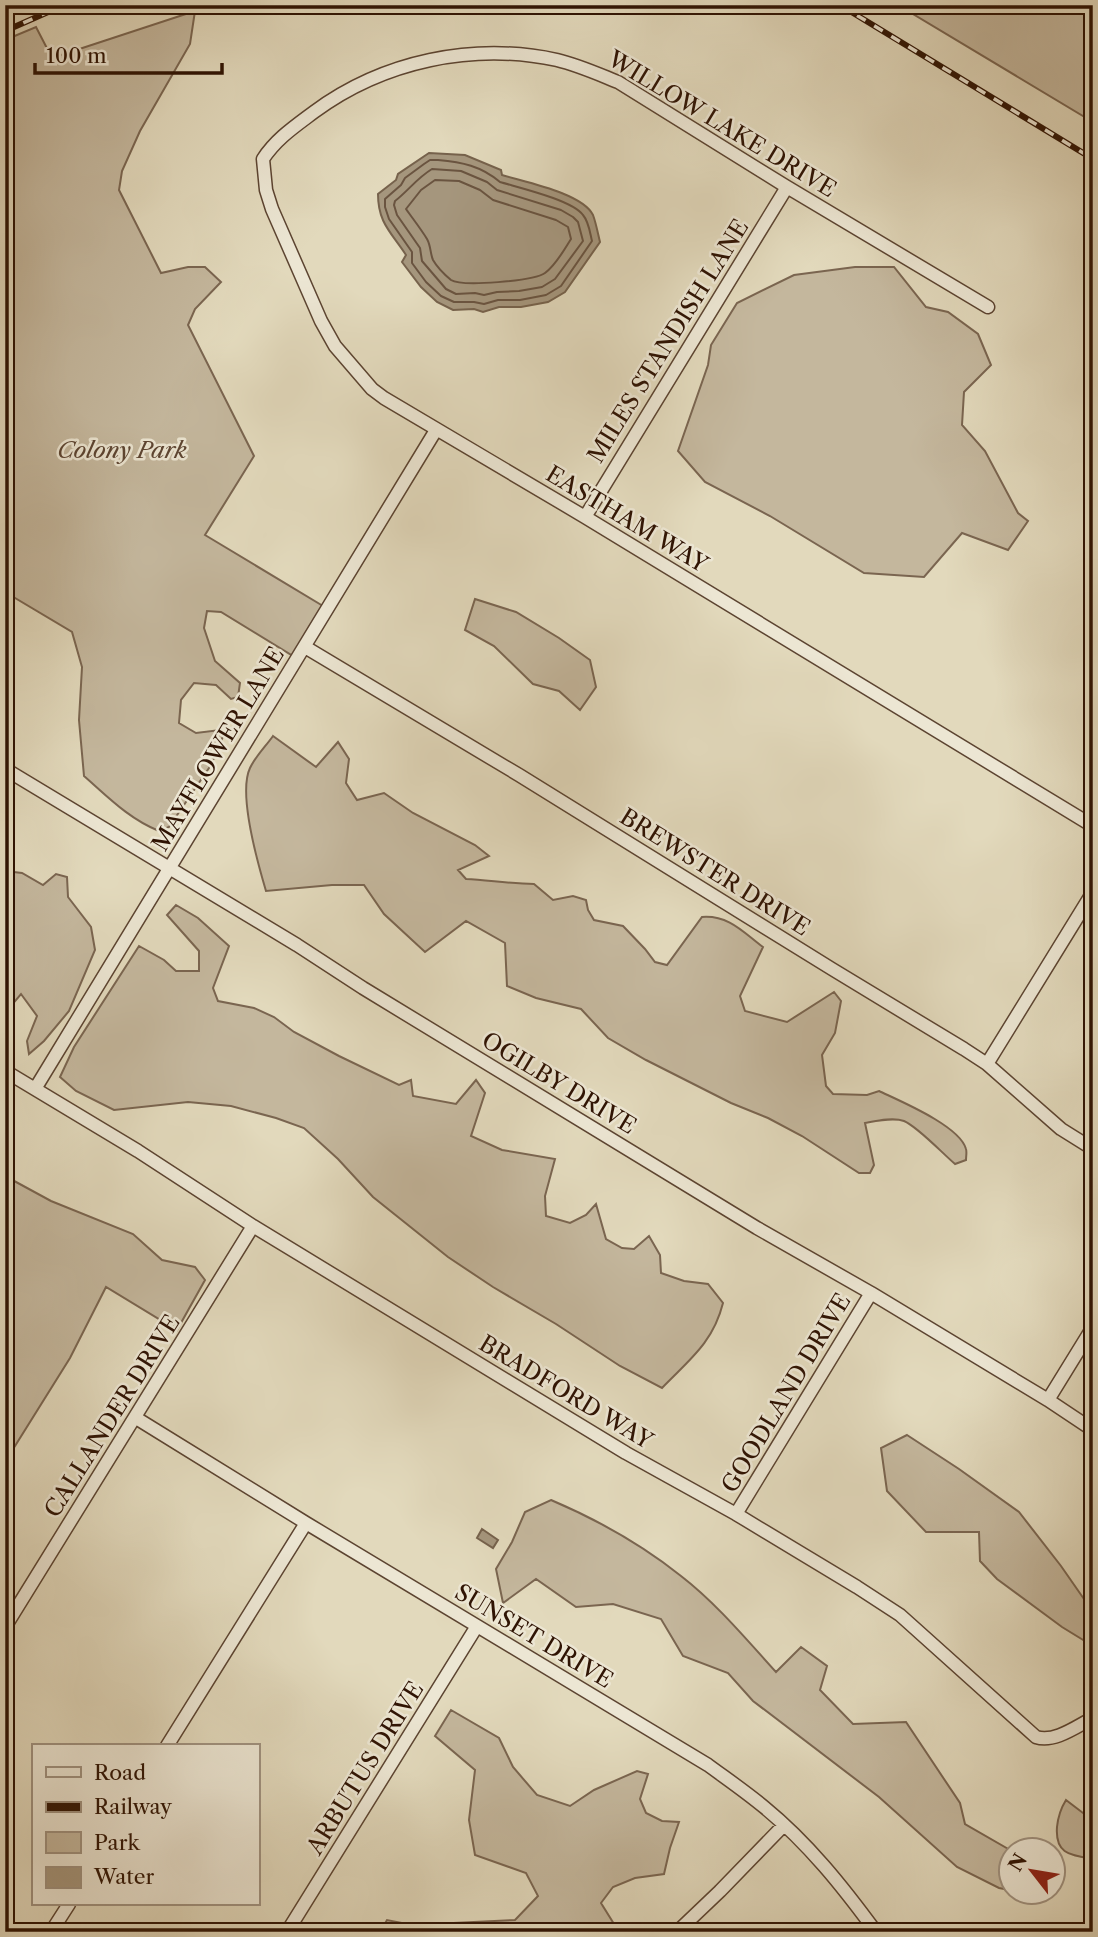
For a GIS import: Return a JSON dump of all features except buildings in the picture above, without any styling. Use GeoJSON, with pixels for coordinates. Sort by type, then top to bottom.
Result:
{"type":"FeatureCollection","features":[{"type":"Feature","properties":{"kind":"street","name":"WILLOW LAKE DRIVE"},"geometry":{"type":"LineString","coordinates":[[270,148],[279,138],[324,105],[363,82],[406,66],[477,53],[514,53],[558,60],[618,82],[988,307]]}},
{"type":"Feature","properties":{"kind":"street","name":"EASTHAM WAY"},"geometry":{"type":"LineString","coordinates":[[270,148],[263,159],[263,172],[272,209],[321,321],[335,346],[372,389],[1093,826]]}},
{"type":"Feature","properties":{"kind":"street","name":"MILES STANDISH LANE"},"geometry":{"type":"LineString","coordinates":[[585,517],[787,187]]}},
{"type":"Feature","properties":{"kind":"street","name":"MAYFLOWER LANE"},"geometry":{"type":"LineString","coordinates":[[35,1090],[436,430]]}},
{"type":"Feature","properties":{"kind":"street","name":"BREWSTER DRIVE"},"geometry":{"type":"LineString","coordinates":[[305,647],[509,769],[987,1064],[1061,1129],[1093,1149]]}},
{"type":"Feature","properties":{"kind":"street","name":"OGILBY DRIVE"},"geometry":{"type":"LineString","coordinates":[[5,769],[757,1228],[1048,1400],[1093,1430]]}},
{"type":"Feature","properties":{"kind":"street"},"geometry":{"type":"LineString","coordinates":[[987,1064],[1093,892]]}},
{"type":"Feature","properties":{"kind":"street","name":"BRADFORD WAY"},"geometry":{"type":"LineString","coordinates":[[5,1071],[635,1459],[736,1514],[857,1587],[900,1615],[1036,1737],[1053,1737],[1093,1718]]}},
{"type":"Feature","properties":{"kind":"street","name":"CALLANDER DRIVE"},"geometry":{"type":"LineString","coordinates":[[5,1627],[253,1226]]}},
{"type":"Feature","properties":{"kind":"street","name":"GOODLAND DRIVE"},"geometry":{"type":"LineString","coordinates":[[736,1514],[871,1293]]}},
{"type":"Feature","properties":{"kind":"street"},"geometry":{"type":"LineString","coordinates":[[1048,1400],[1093,1327]]}},
{"type":"Feature","properties":{"kind":"street","name":"SUNSET DRIVE"},"geometry":{"type":"LineString","coordinates":[[136,1418],[708,1765],[752,1798],[813,1853],[876,1932]]}},
{"type":"Feature","properties":{"kind":"street"},"geometry":{"type":"LineString","coordinates":[[168,1744],[306,1523]]}},
{"type":"Feature","properties":{"kind":"street","name":"ARBUTUS DRIVE"},"geometry":{"type":"LineString","coordinates":[[288,1932],[477,1626]]}},
{"type":"Feature","properties":{"kind":"street"},"geometry":{"type":"LineString","coordinates":[[677,1932],[784,1825]]}},
{"type":"Feature","properties":{"kind":"street"},"geometry":{"type":"LineString","coordinates":[[51,1932],[68,1906]]}},
{"type":"Feature","properties":{"kind":"green space"},"geometry":{"type":"Polygon","coordinates":[[[898,5],[1093,5],[1093,122],[898,5]]]}},
{"type":"Feature","properties":{"kind":"green space","name":"Colony Park"},"geometry":{"type":"Polygon","coordinates":[[[195,11],[190,44],[140,131],[122,171],[119,190],[161,273],[188,267],[205,267],[221,282],[195,309],[188,325],[254,456],[205,535],[328,609],[298,659],[221,612],[207,611],[204,628],[215,661],[240,683],[238,697],[231,699],[216,685],[194,683],[181,700],[179,723],[196,733],[220,730],[224,734],[211,765],[169,827],[159,831],[128,814],[84,776],[79,720],[82,667],[72,632],[5,592],[5,40],[36,27],[52,58],[195,11]]]}},
{"type":"Feature","properties":{"kind":"green space"},"geometry":{"type":"Polygon","coordinates":[[[855,267],[894,267],[926,307],[948,312],[978,334],[991,365],[964,392],[962,425],[985,451],[1018,513],[1028,521],[1008,550],[962,533],[924,577],[864,573],[770,516],[705,482],[678,451],[708,365],[711,345],[737,303],[794,275],[855,267]]]}},
{"type":"Feature","properties":{"kind":"green space"},"geometry":{"type":"Polygon","coordinates":[[[475,599],[516,612],[590,660],[596,687],[580,710],[559,691],[533,684],[494,646],[465,630],[475,599]]]}},
{"type":"Feature","properties":{"kind":"green space"},"geometry":{"type":"Polygon","coordinates":[[[273,736],[316,767],[338,742],[349,759],[346,783],[357,800],[384,793],[413,813],[475,845],[489,856],[458,870],[466,879],[534,884],[553,900],[573,896],[586,900],[594,920],[623,926],[655,962],[667,965],[702,917],[720,919],[735,926],[763,947],[740,996],[745,1011],[787,1022],[834,992],[841,1001],[835,1033],[822,1055],[826,1086],[833,1094],[867,1095],[879,1091],[914,1108],[941,1123],[961,1140],[966,1149],[966,1160],[955,1164],[910,1124],[900,1120],[884,1120],[865,1123],[874,1165],[870,1173],[859,1173],[802,1136],[731,1103],[608,1038],[581,1009],[536,998],[507,986],[505,943],[466,921],[425,952],[384,914],[364,885],[266,891],[250,829],[246,794],[250,768],[273,736]]]}},
{"type":"Feature","properties":{"kind":"green space"},"geometry":{"type":"Polygon","coordinates":[[[5,871],[22,873],[43,885],[56,874],[67,877],[68,897],[91,927],[95,950],[69,1011],[44,1041],[29,1054],[27,1041],[37,1016],[21,994],[5,1013],[5,871]]]}},
{"type":"Feature","properties":{"kind":"green space"},"geometry":{"type":"Polygon","coordinates":[[[176,905],[198,918],[229,946],[213,988],[218,1001],[254,1008],[274,1017],[294,1032],[399,1085],[411,1080],[413,1096],[456,1104],[476,1080],[485,1093],[471,1136],[502,1150],[555,1159],[545,1196],[546,1216],[570,1223],[586,1215],[596,1204],[606,1239],[622,1248],[634,1249],[649,1236],[660,1255],[661,1273],[684,1281],[708,1284],[723,1303],[713,1329],[699,1350],[662,1388],[620,1366],[448,1257],[373,1197],[338,1159],[304,1128],[231,1106],[188,1102],[114,1110],[76,1091],[60,1077],[74,1047],[139,946],[164,960],[176,971],[199,971],[199,951],[167,915],[176,905]]]}},
{"type":"Feature","properties":{"kind":"green space"},"geometry":{"type":"Polygon","coordinates":[[[5,1176],[51,1201],[133,1234],[162,1260],[195,1267],[205,1280],[177,1330],[106,1287],[70,1358],[5,1462],[5,1176]]]}},
{"type":"Feature","properties":{"kind":"green space"},"geometry":{"type":"Polygon","coordinates":[[[907,1435],[1019,1512],[1093,1612],[1093,1646],[1062,1627],[997,1579],[980,1561],[979,1532],[926,1532],[887,1491],[881,1448],[907,1435]]]}},
{"type":"Feature","properties":{"kind":"green space"},"geometry":{"type":"Polygon","coordinates":[[[551,1500],[586,1516],[650,1553],[719,1610],[776,1672],[801,1647],[827,1666],[820,1690],[853,1724],[906,1722],[960,1803],[965,1824],[996,1842],[996,1886],[957,1867],[879,1797],[753,1701],[728,1673],[683,1656],[661,1619],[613,1604],[576,1607],[536,1579],[503,1603],[496,1569],[525,1512],[551,1500]]]}},
{"type":"Feature","properties":{"kind":"green space"},"geometry":{"type":"Polygon","coordinates":[[[451,1710],[499,1738],[513,1767],[537,1795],[570,1806],[594,1790],[637,1771],[648,1774],[640,1799],[646,1813],[662,1821],[679,1822],[664,1874],[635,1878],[613,1887],[601,1903],[619,1932],[581,1932],[576,1928],[569,1932],[380,1932],[387,1920],[412,1925],[515,1920],[538,1896],[526,1873],[475,1855],[469,1820],[475,1770],[435,1736],[451,1710]]]}},
{"type":"Feature","properties":{"kind":"green space"},"geometry":{"type":"Polygon","coordinates":[[[1066,1800],[1093,1818],[1093,1859],[1066,1852],[1066,1836],[1057,1836],[1061,1809],[1066,1800]]]}},
{"type":"Feature","properties":{"kind":"water"},"geometry":{"type":"Polygon","coordinates":[[[429,153],[465,155],[501,170],[502,175],[565,195],[587,207],[593,215],[600,242],[565,292],[548,302],[521,307],[499,307],[483,312],[474,309],[453,310],[437,302],[421,287],[402,262],[406,255],[383,220],[378,194],[396,180],[398,174],[429,153]]]}},
{"type":"Feature","properties":{"kind":"water"},"geometry":{"type":"Polygon","coordinates":[[[482,1529],[498,1540],[493,1548],[477,1538],[482,1529]]]}},
{"type":"Feature","properties":{"kind":"railway"},"geometry":{"type":"LineString","coordinates":[[5,31],[64,5]]}},
{"type":"Feature","properties":{"kind":"railway"},"geometry":{"type":"LineString","coordinates":[[840,5],[1093,159]]}}]}
